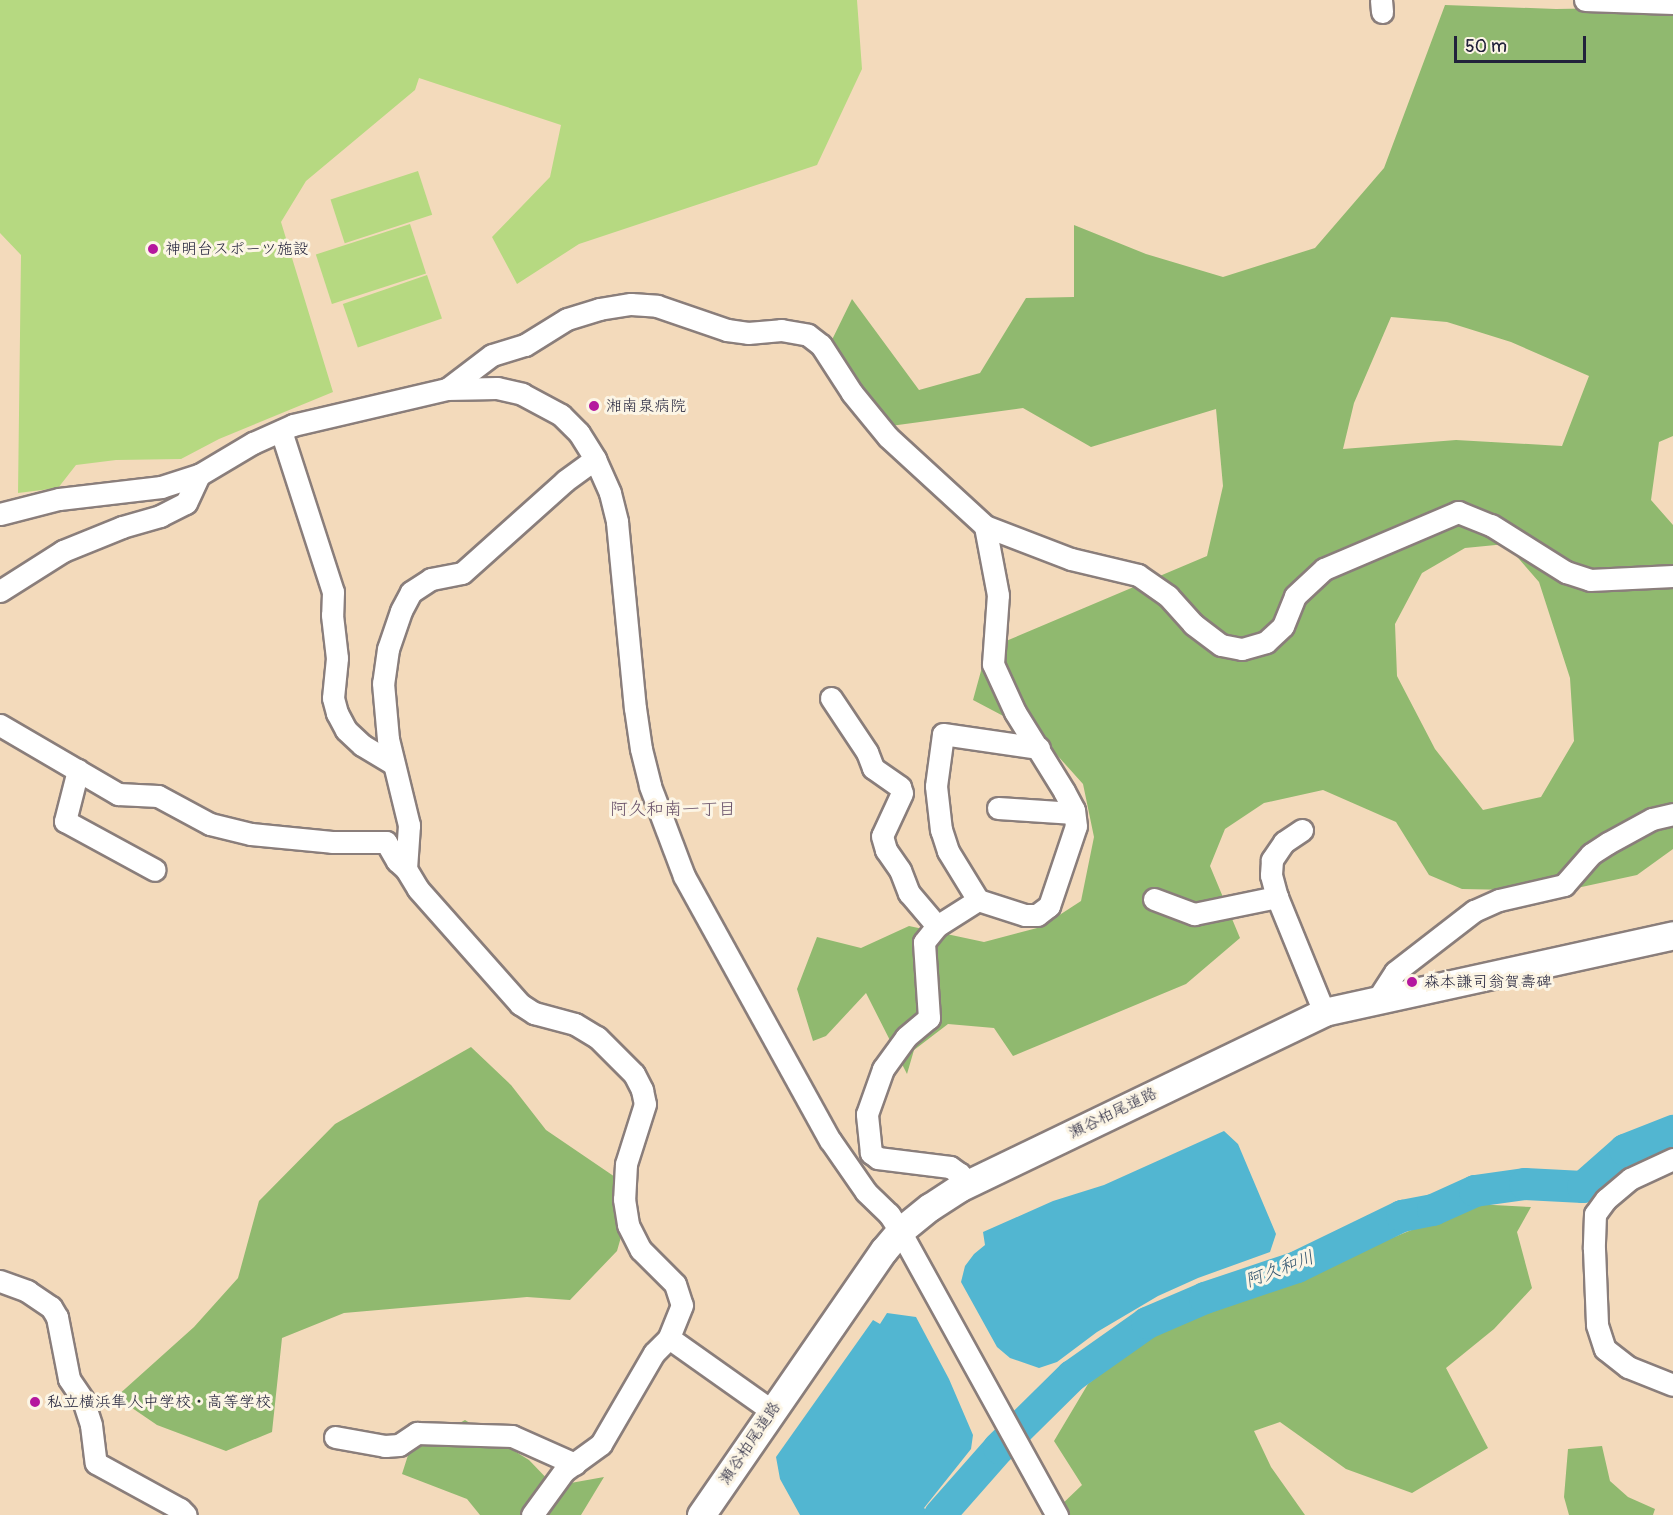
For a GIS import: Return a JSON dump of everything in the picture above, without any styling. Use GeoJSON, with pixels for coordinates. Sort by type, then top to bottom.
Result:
{"type":"FeatureCollection","features":[{"type":"Feature","properties":{"kind":"main road","name":"瀬谷柏尾道路"},"geometry":{"type":"LineString","coordinates":[[701,1515],[851,1295],[900,1231],[930,1207],[966,1185],[1324,1012],[1644,944],[1673,935]]}},
{"type":"Feature","properties":{"kind":"street"},"geometry":{"type":"LineString","coordinates":[[1585,0],[1663,2]]}},
{"type":"Feature","properties":{"kind":"street"},"geometry":{"type":"LineString","coordinates":[[447,389],[492,356],[525,345],[567,319],[599,309],[631,304],[657,306],[727,330],[748,333],[781,330],[808,335],[821,345],[852,393],[888,437],[985,526],[1071,559],[1138,575],[1168,596],[1193,624],[1221,645],[1242,649],[1266,642],[1283,627],[1295,596],[1323,569],[1458,512],[1491,525],[1566,572],[1590,580],[1673,576]]}},
{"type":"Feature","properties":{"kind":"street"},"geometry":{"type":"LineString","coordinates":[[0,514],[59,499],[160,487],[199,475],[254,443],[280,431],[332,415],[447,389],[497,388],[522,394],[561,415],[579,433],[595,459],[610,493],[617,522],[635,708],[650,786],[666,831],[702,911],[731,956],[830,1140],[866,1192],[889,1214],[900,1231],[1017,1447],[1057,1515]]}},
{"type":"Feature","properties":{"kind":"street"},"geometry":{"type":"LineString","coordinates":[[280,431],[333,592],[332,615],[337,658],[333,698],[337,713],[346,730],[362,745],[392,763]]}},
{"type":"Feature","properties":{"kind":"street"},"geometry":{"type":"LineString","coordinates":[[406,869],[409,825],[392,763],[382,683],[388,649],[401,611],[411,592],[431,579],[462,573],[565,481],[595,459]]}},
{"type":"Feature","properties":{"kind":"street"},"geometry":{"type":"LineString","coordinates":[[0,591],[63,552],[122,527],[160,516],[186,503],[199,475]]}},
{"type":"Feature","properties":{"kind":"street"},"geometry":{"type":"LineString","coordinates":[[985,526],[998,595],[993,664],[1015,712],[1039,748],[1065,791],[1074,813],[1076,826],[1049,906],[1037,915],[1025,915],[978,900],[948,850],[941,830],[936,786],[944,734],[1039,748]]}},
{"type":"Feature","properties":{"kind":"street"},"geometry":{"type":"LineString","coordinates":[[831,698],[867,752],[873,768],[900,787],[902,793],[882,836],[886,850],[900,870],[909,893],[937,926]]}},
{"type":"Feature","properties":{"kind":"street"},"geometry":{"type":"LineString","coordinates":[[0,725],[118,794],[158,796],[210,824],[251,834],[332,842],[386,842],[418,889],[520,1004],[534,1013],[575,1024],[597,1038],[634,1074],[642,1089],[645,1104],[626,1164],[624,1199],[628,1225],[641,1250],[675,1284],[682,1305],[669,1338],[654,1353],[601,1444],[551,1486],[532,1515]]}},
{"type":"Feature","properties":{"kind":"street"},"geometry":{"type":"LineString","coordinates":[[78,770],[65,821],[155,870]]}},
{"type":"Feature","properties":{"kind":"street"},"geometry":{"type":"LineString","coordinates":[[998,808],[1074,813]]}},
{"type":"Feature","properties":{"kind":"street"},"geometry":{"type":"LineString","coordinates":[[1377,1000],[1395,972],[1474,911],[1499,900],[1564,885],[1591,854],[1652,819],[1673,814]]}},
{"type":"Feature","properties":{"kind":"street"},"geometry":{"type":"LineString","coordinates":[[1302,830],[1284,842],[1272,860],[1271,875],[1276,897],[1324,1012]]}},
{"type":"Feature","properties":{"kind":"street"},"geometry":{"type":"LineString","coordinates":[[1154,898],[1194,914],[1276,897]]}},
{"type":"Feature","properties":{"kind":"street"},"geometry":{"type":"LineString","coordinates":[[966,1185],[960,1174],[950,1167],[878,1158],[871,1153],[867,1114],[884,1069],[906,1037],[928,1018],[924,942],[937,926],[978,900]]}},
{"type":"Feature","properties":{"kind":"street"},"geometry":{"type":"LineString","coordinates":[[1673,1160],[1630,1179],[1606,1199],[1595,1214],[1594,1249],[1597,1325],[1605,1349],[1628,1367],[1673,1384]]}},
{"type":"Feature","properties":{"kind":"street"},"geometry":{"type":"LineString","coordinates":[[0,1281],[27,1291],[51,1307],[57,1317],[69,1379],[83,1400],[91,1425],[96,1463],[180,1509],[186,1515]]}},
{"type":"Feature","properties":{"kind":"street"},"geometry":{"type":"LineString","coordinates":[[669,1338],[772,1411]]}},
{"type":"Feature","properties":{"kind":"street"},"geometry":{"type":"LineString","coordinates":[[335,1437],[385,1446],[399,1445],[417,1433],[512,1436],[576,1464]]}},
{"type":"Feature","properties":{"kind":"green space","name":"神明台スポーツ施設"},"geometry":{"type":"Polygon","coordinates":[[[0,0],[857,0],[862,69],[817,165],[579,244],[517,284],[492,237],[550,177],[561,125],[419,78],[415,90],[306,181],[281,222],[333,392],[219,439],[181,459],[116,460],[76,465],[58,488],[18,493],[21,255],[0,233],[0,0]]]}},
{"type":"Feature","properties":{"kind":"green space"},"geometry":{"type":"Polygon","coordinates":[[[1445,5],[1556,9],[1673,7],[1673,436],[1659,442],[1651,500],[1673,525],[1673,849],[1637,875],[1563,891],[1462,889],[1429,875],[1396,822],[1323,790],[1264,803],[1225,829],[1210,866],[1240,938],[1186,984],[1013,1056],[994,1028],[948,1024],[914,1050],[907,1074],[866,993],[826,1036],[813,1041],[797,989],[817,937],[861,948],[909,926],[984,942],[1041,927],[1081,901],[1094,837],[1083,784],[1039,735],[973,700],[987,649],[1207,556],[1223,486],[1216,409],[1091,447],[1023,408],[883,427],[827,350],[852,299],[919,390],[980,373],[1026,298],[1074,297],[1074,225],[1146,254],[1223,277],[1315,248],[1384,168],[1445,5]],[[1391,317],[1354,403],[1343,449],[1456,440],[1562,446],[1589,376],[1511,342],[1447,322],[1391,317]],[[1506,544],[1465,548],[1422,573],[1395,624],[1397,676],[1435,749],[1483,810],[1541,797],[1574,741],[1570,678],[1539,582],[1506,544]]]}},
{"type":"Feature","properties":{"kind":"green space"},"geometry":{"type":"Polygon","coordinates":[[[418,171],[432,215],[345,243],[331,199],[418,171]]]}},
{"type":"Feature","properties":{"kind":"green space"},"geometry":{"type":"Polygon","coordinates":[[[410,224],[426,273],[332,304],[316,255],[410,224]]]}},
{"type":"Feature","properties":{"kind":"green space"},"geometry":{"type":"Polygon","coordinates":[[[427,275],[442,318],[358,347],[343,304],[427,275]]]}},
{"type":"Feature","properties":{"kind":"green space"},"geometry":{"type":"Polygon","coordinates":[[[471,1047],[511,1085],[546,1130],[618,1179],[623,1230],[617,1251],[570,1300],[527,1297],[344,1313],[282,1338],[272,1432],[226,1451],[157,1425],[116,1397],[194,1327],[238,1278],[259,1201],[335,1124],[471,1047]]]}},
{"type":"Feature","properties":{"kind":"green space"},"geometry":{"type":"Polygon","coordinates":[[[1475,1204],[1531,1207],[1517,1232],[1532,1288],[1494,1329],[1446,1368],[1488,1448],[1412,1493],[1346,1469],[1280,1422],[1254,1431],[1271,1467],[1305,1515],[1063,1515],[1058,1508],[1082,1485],[1054,1441],[1088,1384],[1145,1339],[1475,1204]]]}},
{"type":"Feature","properties":{"kind":"green space"},"geometry":{"type":"Polygon","coordinates":[[[465,1420],[529,1460],[554,1486],[604,1477],[581,1515],[480,1515],[467,1499],[402,1474],[409,1452],[465,1420]]]}},
{"type":"Feature","properties":{"kind":"green space"},"geometry":{"type":"Polygon","coordinates":[[[1602,1446],[1610,1481],[1628,1497],[1655,1509],[1653,1515],[1569,1515],[1564,1497],[1568,1449],[1602,1446]]]}},
{"type":"Feature","properties":{"kind":"water"},"geometry":{"type":"Polygon","coordinates":[[[1224,1131],[1238,1144],[1276,1234],[1270,1252],[1198,1278],[1158,1296],[1097,1332],[1057,1362],[1039,1368],[1010,1358],[997,1347],[961,1282],[965,1266],[985,1245],[983,1232],[1053,1201],[1104,1185],[1224,1131]]]}},
{"type":"Feature","properties":{"kind":"water"},"geometry":{"type":"Polygon","coordinates":[[[887,1313],[916,1317],[949,1379],[973,1435],[971,1449],[924,1508],[932,1515],[800,1515],[780,1479],[776,1457],[873,1320],[880,1324],[887,1313]]]}},
{"type":"Feature","properties":{"kind":"waterway","name":"阿久和川"},"geometry":{"type":"LineString","coordinates":[[940,1515],[999,1448],[1072,1376],[1147,1323],[1205,1298],[1297,1267],[1402,1216],[1433,1210],[1475,1191],[1525,1184],[1583,1187],[1625,1150],[1673,1131]]}},
{"type":"Feature","properties":{"kind":"place","name":"神明台スポーツ施設"},"geometry":{"type":"Point","coordinates":[153,249]}},
{"type":"Feature","properties":{"kind":"place","name":"湘南泉病院"},"geometry":{"type":"Point","coordinates":[594,406]}},
{"type":"Feature","properties":{"kind":"place","name":"森本謙司翁賀壽碑"},"geometry":{"type":"Point","coordinates":[1412,982]}},
{"type":"Feature","properties":{"kind":"place","name":"私立横浜隼人中学校・高等学校"},"geometry":{"type":"Point","coordinates":[35,1402]}},
{"type":"Feature","properties":{"kind":"district","name":"阿久和南一丁目"},"geometry":{"type":"Point","coordinates":[673,810]}}]}
